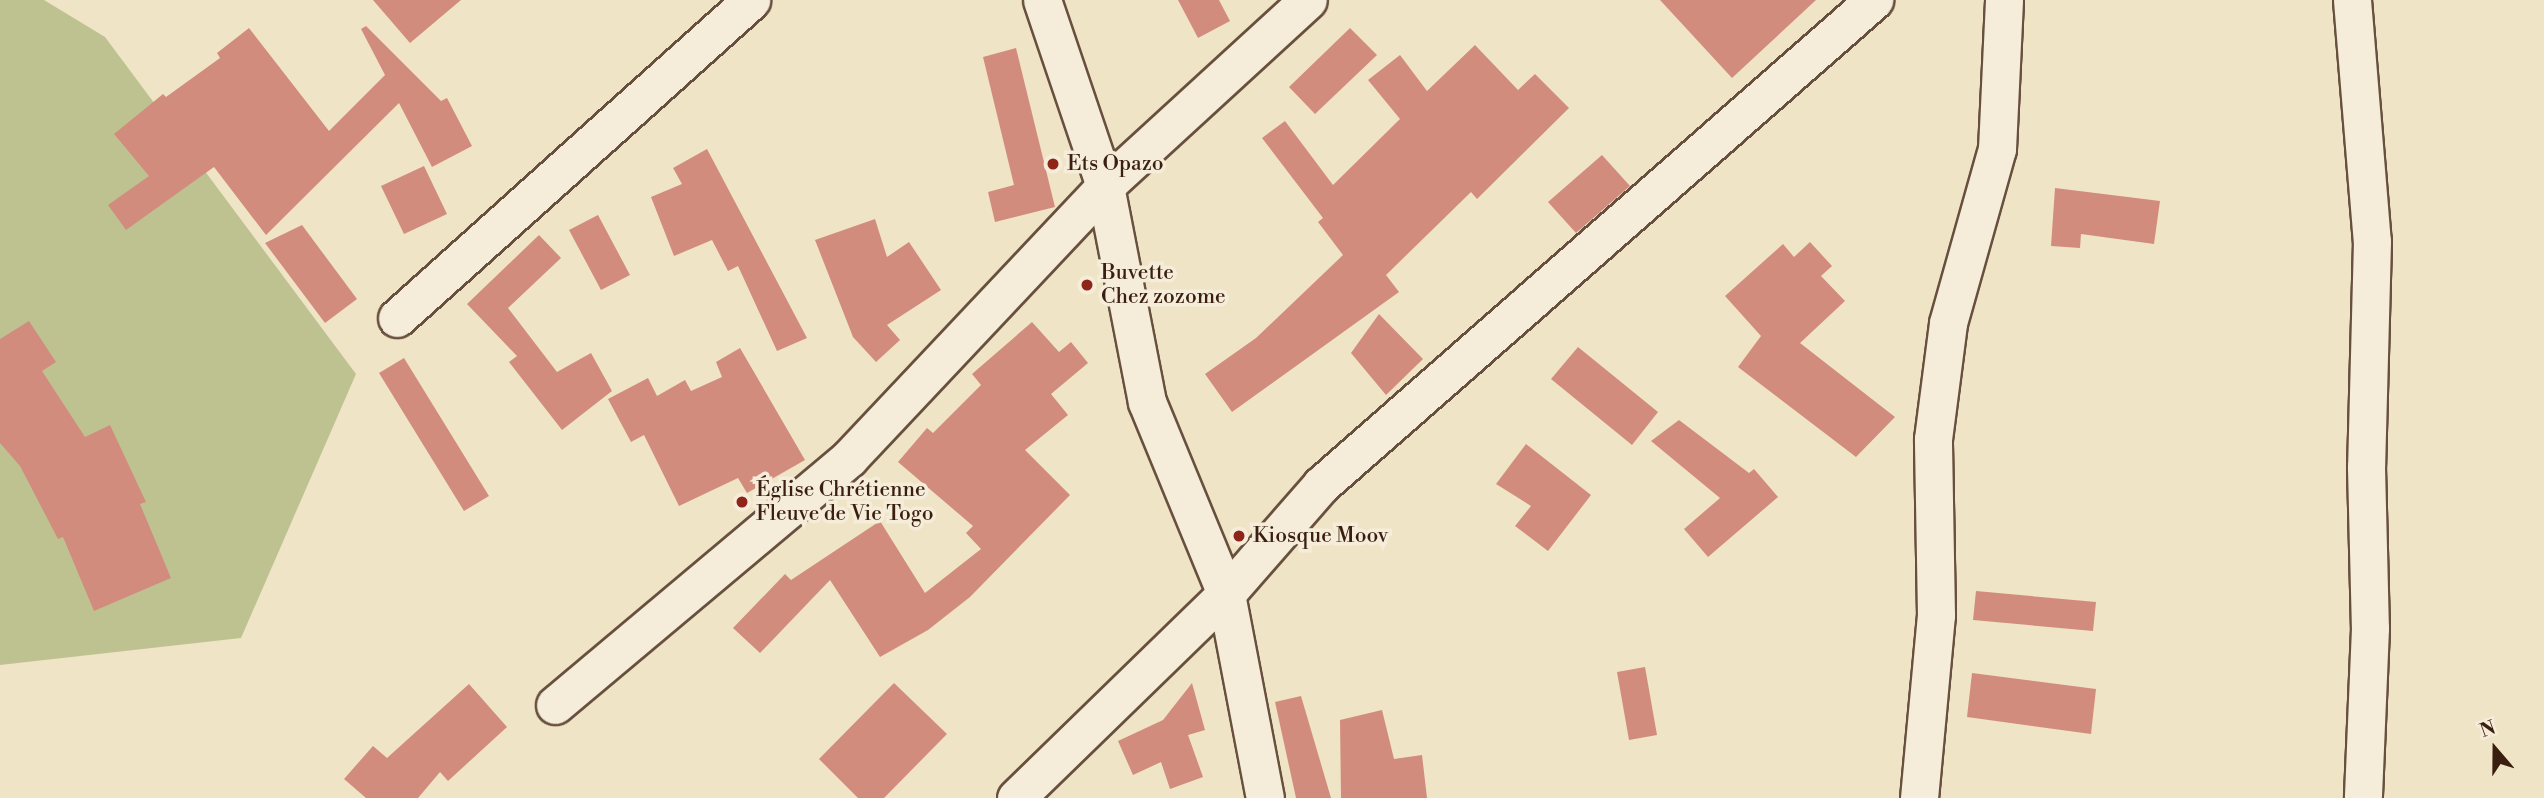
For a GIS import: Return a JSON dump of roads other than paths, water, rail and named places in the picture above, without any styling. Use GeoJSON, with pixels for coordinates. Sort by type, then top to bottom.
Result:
{"type":"FeatureCollection","features":[{"type":"Feature","properties":{"kind":"street"},"geometry":{"type":"LineString","coordinates":[[397,318],[751,0]]}},
{"type":"Feature","properties":{"kind":"street"},"geometry":{"type":"LineString","coordinates":[[1042,0],[1105,186],[1147,402],[1226,594],[1265,798]]}},
{"type":"Feature","properties":{"kind":"street"},"geometry":{"type":"LineString","coordinates":[[555,705],[849,458],[1105,186],[1308,0]]}},
{"type":"Feature","properties":{"kind":"street"},"geometry":{"type":"LineString","coordinates":[[1016,798],[1226,594],[1321,485],[1874,0]]}},
{"type":"Feature","properties":{"kind":"street"},"geometry":{"type":"LineString","coordinates":[[1919,798],[1936,615],[1933,439],[1948,323],[1997,149],[2004,0]]}},
{"type":"Feature","properties":{"kind":"street"},"geometry":{"type":"LineString","coordinates":[[2352,0],[2372,241],[2366,467],[2370,628],[2363,798]]}},
{"type":"Feature","properties":{"kind":"place","name":"Ets Opazo"},"geometry":{"type":"Point","coordinates":[1053,164]}},
{"type":"Feature","properties":{"kind":"place","name":"Buvette Chez zozome"},"geometry":{"type":"Point","coordinates":[1087,285]}},
{"type":"Feature","properties":{"kind":"place","name":"Église Chrétienne Fleuve de Vie Togo"},"geometry":{"type":"Point","coordinates":[742,502]}},
{"type":"Feature","properties":{"kind":"place","name":"Kiosque Moov"},"geometry":{"type":"Point","coordinates":[1239,536]}}]}
